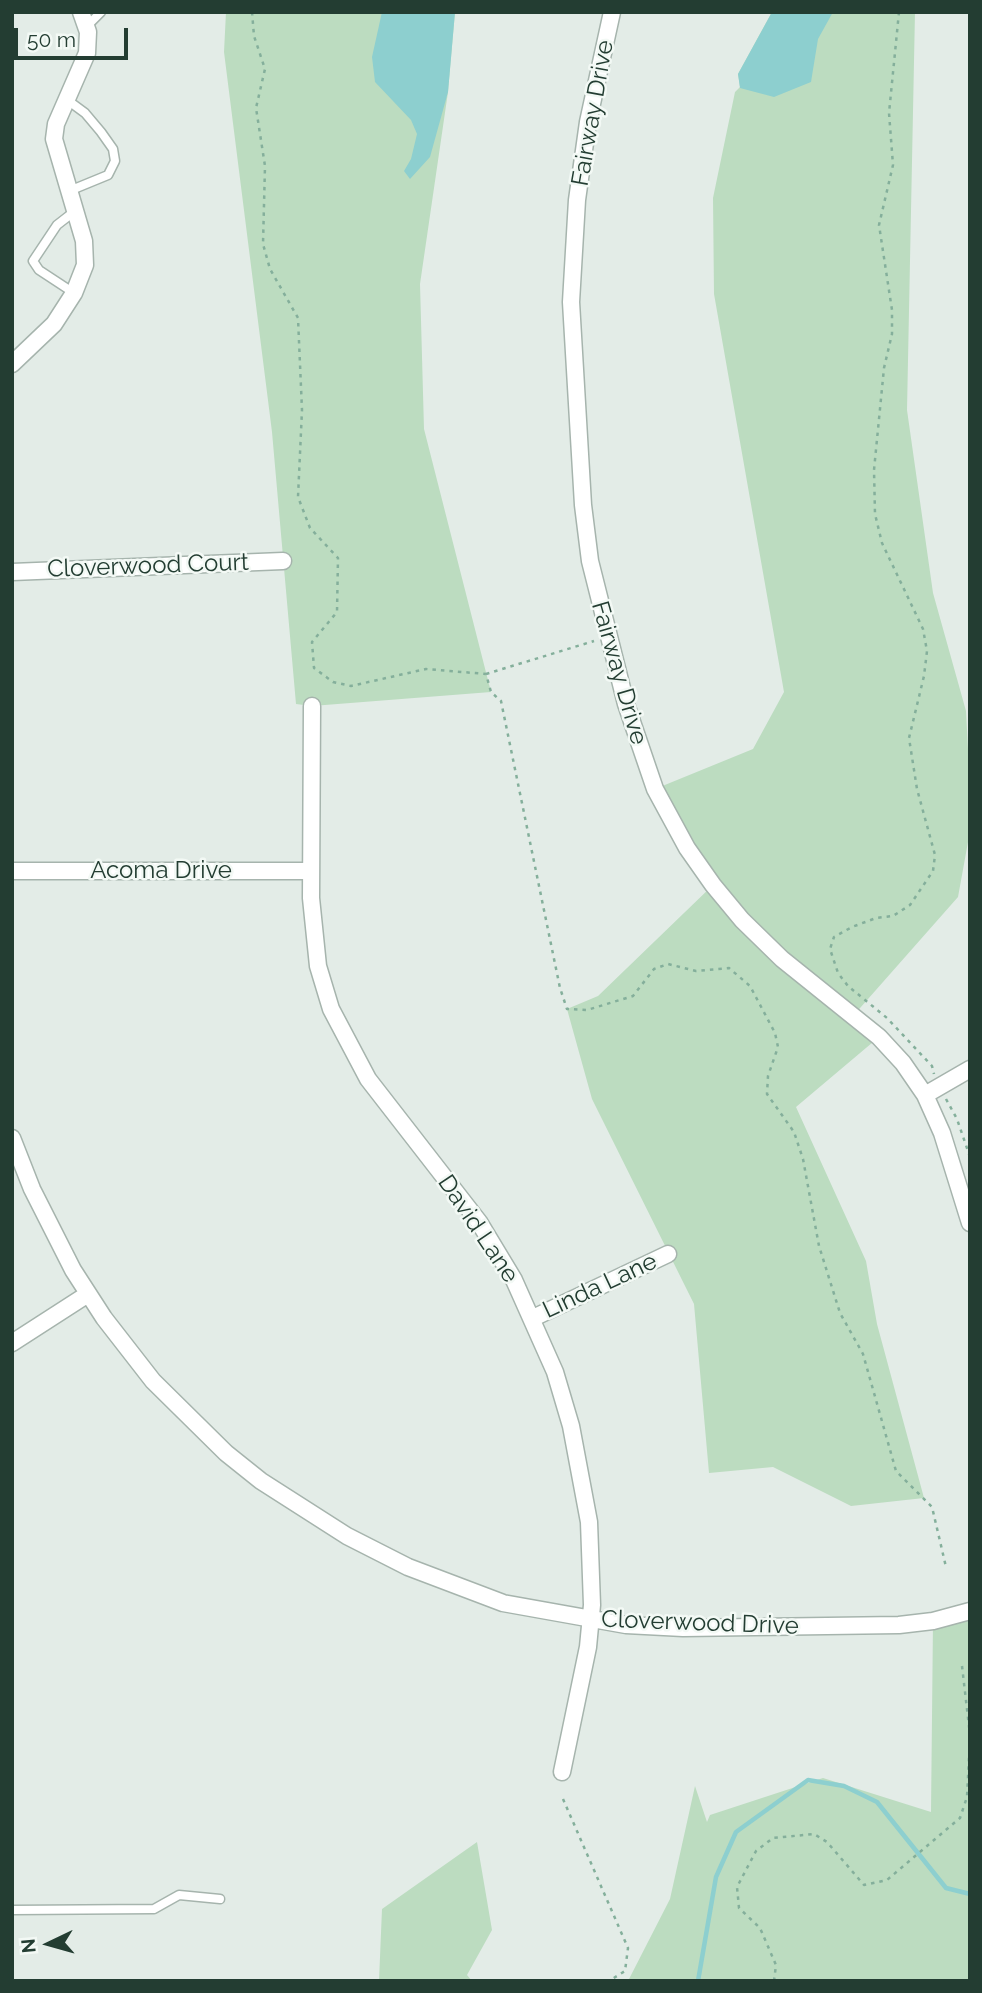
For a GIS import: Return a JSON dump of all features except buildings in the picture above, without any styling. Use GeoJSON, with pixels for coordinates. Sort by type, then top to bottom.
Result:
{"type":"FeatureCollection","features":[{"type":"Feature","properties":{"kind":"street","name":"Fairway Drive"},"geometry":{"type":"LineString","coordinates":[[612,12],[588,122],[579,187],[571,302],[583,505],[590,561],[607,637],[635,736],[655,789],[687,848],[713,885],[758,936],[879,1037],[903,1063],[925,1095],[942,1133],[970,1223]]}},
{"type":"Feature","properties":{"kind":"street"},"geometry":{"type":"LineString","coordinates":[[12,364],[54,324],[83,275],[85,255],[54,139],[56,124],[87,53],[83,19]]}},
{"type":"Feature","properties":{"kind":"street","name":"Cloverwood Court"},"geometry":{"type":"LineString","coordinates":[[12,572],[283,561]]}},
{"type":"Feature","properties":{"kind":"street","name":"David Lane"},"geometry":{"type":"LineString","coordinates":[[312,706],[310,871],[318,966],[340,1030],[368,1079],[479,1222],[533,1318],[558,1382],[583,1481],[591,1558],[591,1620],[562,1772]]}},
{"type":"Feature","properties":{"kind":"street","name":"Acoma Drive"},"geometry":{"type":"LineString","coordinates":[[12,871],[310,871]]}},
{"type":"Feature","properties":{"kind":"street"},"geometry":{"type":"LineString","coordinates":[[925,1095],[970,1069]]}},
{"type":"Feature","properties":{"kind":"street","name":"Cloverwood Drive"},"geometry":{"type":"LineString","coordinates":[[12,1138],[46,1220],[88,1294],[131,1355],[184,1414],[261,1481],[307,1513],[408,1567],[460,1589],[525,1608],[591,1620],[683,1628],[899,1625],[933,1621],[970,1611]]}},
{"type":"Feature","properties":{"kind":"street","name":"Linda Lane"},"geometry":{"type":"LineString","coordinates":[[533,1318],[668,1254]]}},
{"type":"Feature","properties":{"kind":"street"},"geometry":{"type":"LineString","coordinates":[[12,1343],[88,1294]]}},
{"type":"Feature","properties":{"kind":"lane"},"geometry":{"type":"LineString","coordinates":[[83,19],[101,12]]}},
{"type":"Feature","properties":{"kind":"lane"},"geometry":{"type":"LineString","coordinates":[[66,99],[85,113],[101,132],[113,149],[116,161],[108,175],[69,191]]}},
{"type":"Feature","properties":{"kind":"lane"},"geometry":{"type":"LineString","coordinates":[[74,293],[39,270],[33,261],[57,225],[75,211]]}},
{"type":"Feature","properties":{"kind":"lane"},"geometry":{"type":"LineString","coordinates":[[12,1910],[154,1909],[179,1895],[219,1899]]}},
{"type":"Feature","properties":{"kind":"path"},"geometry":{"type":"LineString","coordinates":[[252,12],[254,36],[265,69],[256,108],[265,166],[263,244],[270,269],[298,318],[302,410],[298,497],[310,528],[338,558],[337,612],[312,642],[314,668],[333,682],[351,686],[426,669],[486,674],[607,637]]}},
{"type":"Feature","properties":{"kind":"path"},"geometry":{"type":"LineString","coordinates":[[899,12],[889,113],[893,165],[878,225],[892,310],[892,334],[884,368],[874,470],[874,514],[882,543],[923,629],[927,650],[924,676],[909,738],[917,789],[935,855],[933,871],[911,905],[893,916],[877,918],[852,927],[834,937],[830,949],[838,973],[848,986],[887,1018],[932,1066],[933,1073]]}},
{"type":"Feature","properties":{"kind":"path"},"geometry":{"type":"LineString","coordinates":[[486,674],[491,692],[501,701],[560,988],[567,1009],[587,1010],[633,996],[654,969],[668,964],[696,971],[729,968],[750,986],[775,1033],[778,1048],[768,1076],[767,1094],[797,1141],[819,1246],[840,1313],[863,1354],[896,1471],[932,1507],[946,1567]]}},
{"type":"Feature","properties":{"kind":"path"},"geometry":{"type":"LineString","coordinates":[[946,1098],[957,1118],[970,1157]]}},
{"type":"Feature","properties":{"kind":"path"},"geometry":{"type":"LineString","coordinates":[[774,1981],[776,1965],[760,1928],[739,1908],[737,1887],[756,1851],[773,1838],[814,1834],[827,1842],[864,1885],[887,1880],[960,1818],[967,1797],[970,1737],[962,1666]]}},
{"type":"Feature","properties":{"kind":"path"},"geometry":{"type":"LineString","coordinates":[[563,1799],[628,1948],[625,1971],[609,1981]]}},
{"type":"Feature","properties":{"kind":"green space"},"geometry":{"type":"Polygon","coordinates":[[[226,12],[455,12],[448,92],[420,284],[424,429],[491,692],[312,706],[296,704],[272,432],[224,52],[226,12]]]}},
{"type":"Feature","properties":{"kind":"green space"},"geometry":{"type":"Polygon","coordinates":[[[772,12],[915,12],[907,410],[933,593],[966,711],[970,831],[958,897],[853,1016],[879,1037],[796,1107],[866,1261],[877,1324],[924,1498],[851,1506],[773,1467],[709,1473],[694,1304],[592,1099],[567,1009],[598,996],[713,885],[655,789],[753,749],[784,692],[714,294],[713,198],[735,92],[740,87],[738,74],[772,12]]]}},
{"type":"Feature","properties":{"kind":"green space"},"geometry":{"type":"Polygon","coordinates":[[[970,1619],[970,1981],[628,1981],[670,1899],[695,1786],[707,1822],[710,1815],[823,1778],[931,1812],[933,1621],[970,1619]]]}},
{"type":"Feature","properties":{"kind":"green space"},"geometry":{"type":"Polygon","coordinates":[[[477,1842],[492,1930],[467,1975],[472,1981],[379,1981],[382,1909],[477,1842]]]}},
{"type":"Feature","properties":{"kind":"water"},"geometry":{"type":"Polygon","coordinates":[[[382,12],[455,12],[448,92],[430,157],[410,179],[404,171],[411,159],[417,134],[411,120],[375,82],[372,57],[382,12]]]}},
{"type":"Feature","properties":{"kind":"water"},"geometry":{"type":"Polygon","coordinates":[[[772,12],[833,12],[818,39],[811,82],[774,97],[740,88],[738,74],[772,12]]]}},
{"type":"Feature","properties":{"kind":"waterway"},"geometry":{"type":"LineString","coordinates":[[698,1981],[716,1877],[736,1832],[808,1780],[844,1786],[877,1802],[946,1888],[970,1894]]}}]}
